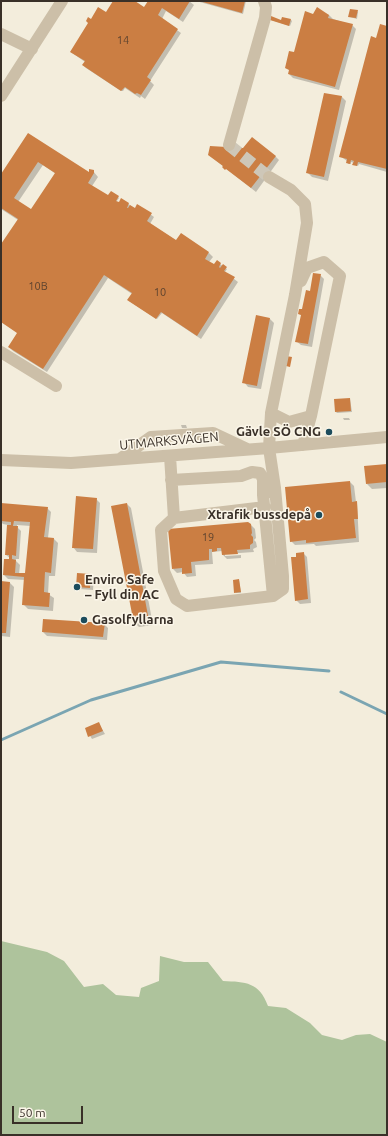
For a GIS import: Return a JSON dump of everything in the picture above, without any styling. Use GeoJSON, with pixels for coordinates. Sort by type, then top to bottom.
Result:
{"type":"FeatureCollection","features":[{"type":"Feature","properties":{"kind":"street"},"geometry":{"type":"LineString","coordinates":[[1,96],[62,1]]}},
{"type":"Feature","properties":{"kind":"street"},"geometry":{"type":"LineString","coordinates":[[229,145],[265,18],[266,7],[264,1]]}},
{"type":"Feature","properties":{"kind":"street"},"geometry":{"type":"LineString","coordinates":[[1,27],[14,40]]}},
{"type":"Feature","properties":{"kind":"street"},"geometry":{"type":"LineString","coordinates":[[1,34],[32,49]]}},
{"type":"Feature","properties":{"kind":"street"},"geometry":{"type":"LineString","coordinates":[[269,177],[291,190],[305,204],[308,223],[271,413],[269,448],[274,488],[283,576],[283,589],[273,596],[187,606],[176,599],[164,571],[161,530],[174,518],[264,501],[274,488]]}},
{"type":"Feature","properties":{"kind":"street"},"geometry":{"type":"LineString","coordinates":[[295,295],[307,268],[324,262],[340,276],[311,416],[303,445]]}},
{"type":"Feature","properties":{"kind":"street"},"geometry":{"type":"LineString","coordinates":[[1,352],[56,386]]}},
{"type":"Feature","properties":{"kind":"street"},"geometry":{"type":"LineString","coordinates":[[271,413],[289,422],[311,416]]}},
{"type":"Feature","properties":{"kind":"street"},"geometry":{"type":"LineString","coordinates":[[120,459],[151,437],[213,433],[248,449]]}},
{"type":"Feature","properties":{"kind":"street","name":"UTMARKSVÄGEN"},"geometry":{"type":"LineString","coordinates":[[1,460],[71,463],[269,448],[387,437]]}},
{"type":"Feature","properties":{"kind":"street"},"geometry":{"type":"LineString","coordinates":[[170,456],[174,518]]}},
{"type":"Feature","properties":{"kind":"street"},"geometry":{"type":"LineString","coordinates":[[171,480],[241,476],[252,472],[260,473],[263,479],[273,596]]}},
{"type":"Feature","properties":{"kind":"green space"},"geometry":{"type":"Polygon","coordinates":[[[1,941],[47,952],[64,961],[84,987],[103,984],[116,995],[139,997],[141,988],[159,981],[160,956],[184,962],[208,962],[223,981],[251,985],[260,992],[268,1006],[286,1008],[310,1023],[322,1035],[342,1040],[356,1035],[370,1034],[387,1042],[387,1135],[1,1135],[1,941]]]}},
{"type":"Feature","properties":{"kind":"building"},"geometry":{"type":"Polygon","coordinates":[[[113,1],[135,1],[144,7],[148,1],[190,1],[179,19],[162,8],[158,15],[178,29],[147,77],[151,80],[141,95],[137,93],[135,94],[125,87],[121,91],[82,65],[85,61],[70,52],[88,23],[86,21],[88,17],[91,19],[98,7],[106,12],[113,1]]]}},
{"type":"Feature","properties":{"kind":"building"},"geometry":{"type":"Polygon","coordinates":[[[199,1],[245,1],[242,13],[199,1]]]}},
{"type":"Feature","properties":{"kind":"building"},"geometry":{"type":"Polygon","coordinates":[[[317,7],[329,15],[328,18],[353,24],[335,87],[288,74],[289,70],[285,68],[289,51],[294,52],[305,11],[313,14],[317,7]]]}},
{"type":"Feature","properties":{"kind":"building"},"geometry":{"type":"Polygon","coordinates":[[[350,9],[358,10],[356,18],[348,17],[350,9]]]}},
{"type":"Feature","properties":{"kind":"building"},"geometry":{"type":"Polygon","coordinates":[[[271,16],[281,20],[282,17],[291,19],[289,26],[270,20],[271,16]]]}},
{"type":"Feature","properties":{"kind":"building"},"geometry":{"type":"Polygon","coordinates":[[[380,24],[387,26],[387,169],[358,162],[357,166],[352,165],[354,161],[351,160],[350,164],[346,163],[347,159],[339,157],[371,36],[376,38],[380,24]]]}},
{"type":"Feature","properties":{"kind":"building"},"geometry":{"type":"Polygon","coordinates":[[[324,93],[342,96],[324,177],[306,173],[324,93]]]}},
{"type":"Feature","properties":{"kind":"building"},"geometry":{"type":"Polygon","coordinates":[[[28,133],[89,172],[89,169],[94,170],[94,173],[88,183],[108,195],[111,191],[119,196],[116,201],[119,202],[121,198],[129,203],[127,208],[130,205],[135,208],[137,204],[152,213],[147,221],[176,240],[181,233],[209,252],[205,259],[214,264],[217,260],[221,263],[220,268],[223,264],[227,267],[224,271],[235,277],[197,336],[161,312],[156,319],[127,300],[132,293],[104,275],[43,369],[8,347],[17,333],[1,322],[1,244],[18,219],[1,208],[1,174],[28,133]],[[38,162],[14,198],[31,209],[55,173],[38,162]]]}},
{"type":"Feature","properties":{"kind":"building"},"geometry":{"type":"Polygon","coordinates":[[[252,137],[276,156],[251,188],[226,169],[225,170],[222,167],[223,166],[208,155],[210,146],[243,148],[252,137]]]}},
{"type":"Feature","properties":{"kind":"building"},"geometry":{"type":"Polygon","coordinates":[[[313,273],[321,274],[308,344],[295,342],[301,315],[298,314],[299,309],[302,309],[306,290],[310,291],[313,273]]]}},
{"type":"Feature","properties":{"kind":"building"},"geometry":{"type":"Polygon","coordinates":[[[256,315],[270,318],[257,386],[242,383],[256,315]]]}},
{"type":"Feature","properties":{"kind":"building"},"geometry":{"type":"Polygon","coordinates":[[[286,356],[292,357],[290,367],[286,366],[286,356]]]}},
{"type":"Feature","properties":{"kind":"building"},"geometry":{"type":"Polygon","coordinates":[[[350,398],[351,411],[335,412],[334,399],[350,398]]]}},
{"type":"Feature","properties":{"kind":"building"},"geometry":{"type":"Polygon","coordinates":[[[387,464],[387,482],[366,484],[364,466],[387,464]]]}},
{"type":"Feature","properties":{"kind":"building"},"geometry":{"type":"Polygon","coordinates":[[[350,481],[352,502],[357,501],[358,519],[354,519],[356,538],[306,543],[306,540],[290,542],[285,487],[350,481]]]}},
{"type":"Feature","properties":{"kind":"building"},"geometry":{"type":"Polygon","coordinates":[[[76,496],[97,498],[93,549],[72,548],[76,496]]]}},
{"type":"Feature","properties":{"kind":"building"},"geometry":{"type":"Polygon","coordinates":[[[1,503],[48,507],[44,537],[54,538],[51,573],[45,572],[44,592],[50,593],[49,607],[22,605],[24,577],[3,575],[4,559],[9,559],[9,555],[5,555],[7,525],[11,525],[11,522],[1,521],[1,503]],[[14,521],[13,526],[18,526],[16,556],[12,555],[12,559],[16,560],[15,573],[25,573],[30,522],[14,521]]]}},
{"type":"Feature","properties":{"kind":"building"},"geometry":{"type":"Polygon","coordinates":[[[127,503],[149,621],[134,624],[111,506],[127,503]]]}},
{"type":"Feature","properties":{"kind":"building"},"geometry":{"type":"Polygon","coordinates":[[[248,522],[251,524],[251,535],[253,537],[253,543],[250,545],[250,549],[237,550],[238,554],[222,555],[221,548],[217,548],[217,551],[212,552],[212,549],[209,549],[209,560],[191,562],[192,573],[182,574],[182,568],[172,569],[168,529],[248,522]]]}},
{"type":"Feature","properties":{"kind":"building"},"geometry":{"type":"Polygon","coordinates":[[[304,552],[308,599],[295,601],[291,557],[296,557],[296,553],[304,552]]]}},
{"type":"Feature","properties":{"kind":"building"},"geometry":{"type":"Polygon","coordinates":[[[77,573],[91,574],[90,588],[76,587],[77,573]]]}},
{"type":"Feature","properties":{"kind":"building"},"geometry":{"type":"Polygon","coordinates":[[[239,579],[241,592],[234,593],[233,580],[239,579]]]}},
{"type":"Feature","properties":{"kind":"building"},"geometry":{"type":"Polygon","coordinates":[[[1,581],[10,582],[6,633],[1,633],[1,581]]]}},
{"type":"Feature","properties":{"kind":"building"},"geometry":{"type":"Polygon","coordinates":[[[43,619],[105,623],[103,637],[42,632],[43,619]]]}},
{"type":"Feature","properties":{"kind":"building"},"geometry":{"type":"Polygon","coordinates":[[[99,722],[103,731],[88,737],[85,728],[99,722]]]}},
{"type":"Feature","properties":{"kind":"waterway"},"geometry":{"type":"LineString","coordinates":[[1,740],[91,700],[221,662],[329,671]]}},
{"type":"Feature","properties":{"kind":"waterway"},"geometry":{"type":"LineString","coordinates":[[341,692],[387,714]]}},
{"type":"Feature","properties":{"kind":"tunnel"},"geometry":{"type":"LineString","coordinates":[[229,145],[269,177]]}},
{"type":"Feature","properties":{"kind":"place","name":"Gävle SÖ CNG"},"geometry":{"type":"Point","coordinates":[329,432]}},
{"type":"Feature","properties":{"kind":"place","name":"Xtrafik bussdepå"},"geometry":{"type":"Point","coordinates":[319,515]}},
{"type":"Feature","properties":{"kind":"place","name":"Enviro Safe – Fyll din AC"},"geometry":{"type":"Point","coordinates":[77,587]}},
{"type":"Feature","properties":{"kind":"place","name":"Gasolfyllarna"},"geometry":{"type":"Point","coordinates":[84,620]}}]}
